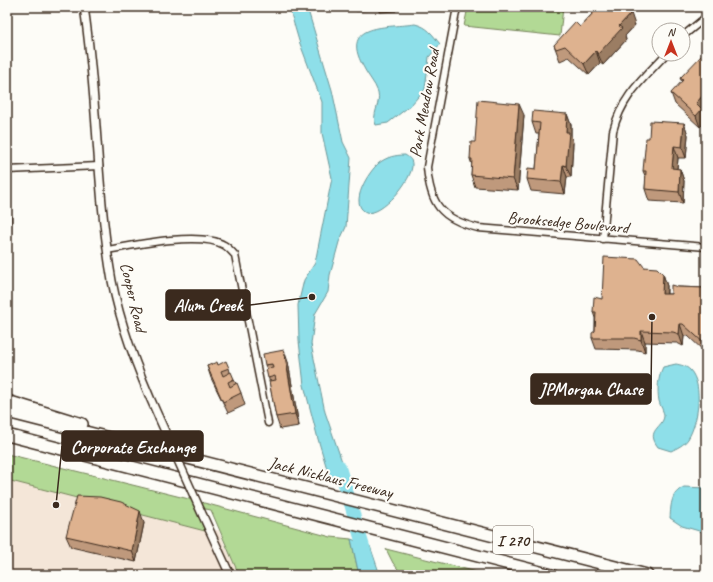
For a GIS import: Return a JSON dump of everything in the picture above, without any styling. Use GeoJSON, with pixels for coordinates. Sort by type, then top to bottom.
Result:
{"type":"FeatureCollection","features":[{"type":"Feature","properties":{"kind":"highway"},"geometry":{"type":"LineString","coordinates":[[7,400],[139,444]]}},
{"type":"Feature","properties":{"kind":"highway","name":"Jack Nicklaus Freeway"},"geometry":{"type":"LineString","coordinates":[[7,412],[139,444],[647,575]]}},
{"type":"Feature","properties":{"kind":"highway","name":"I 270"},"geometry":{"type":"LineString","coordinates":[[7,435],[390,532],[552,575]]}},
{"type":"Feature","properties":{"kind":"street","name":"Cooper Road"},"geometry":{"type":"LineString","coordinates":[[84,7],[108,250],[121,318],[142,380],[230,575]]}},
{"type":"Feature","properties":{"kind":"street","name":"Park Meadow Road"},"geometry":{"type":"LineString","coordinates":[[436,204],[428,186],[427,167],[457,7]]}},
{"type":"Feature","properties":{"kind":"street"},"geometry":{"type":"LineString","coordinates":[[691,29],[706,17]]}},
{"type":"Feature","properties":{"kind":"street"},"geometry":{"type":"LineString","coordinates":[[603,239],[612,141],[618,114],[629,94],[659,62]]}},
{"type":"Feature","properties":{"kind":"street"},"geometry":{"type":"LineString","coordinates":[[7,170],[99,166]]}},
{"type":"Feature","properties":{"kind":"street","name":"Brooksedge Boulevard"},"geometry":{"type":"LineString","coordinates":[[436,204],[454,221],[478,228],[706,247]]}},
{"type":"Feature","properties":{"kind":"street"},"geometry":{"type":"LineString","coordinates":[[7,216],[7,236]]}},
{"type":"Feature","properties":{"kind":"street"},"geometry":{"type":"LineString","coordinates":[[108,250],[170,240],[194,240],[216,242],[224,245],[235,255],[262,383],[268,423]]}},
{"type":"Feature","properties":{"kind":"shaded area"},"geometry":{"type":"Polygon","coordinates":[[[7,480],[205,531],[218,530],[239,575],[7,575],[7,480]]]}},
{"type":"Feature","properties":{"kind":"green space"},"geometry":{"type":"Polygon","coordinates":[[[468,7],[563,7],[560,36],[464,26],[468,7]]]}},
{"type":"Feature","properties":{"kind":"green space"},"geometry":{"type":"Polygon","coordinates":[[[7,454],[193,500],[331,537],[351,539],[359,575],[239,575],[211,510],[195,507],[205,531],[7,480],[7,454]]]}},
{"type":"Feature","properties":{"kind":"green space"},"geometry":{"type":"Polygon","coordinates":[[[386,549],[489,575],[398,575],[402,574],[393,563],[386,549]]]}},
{"type":"Feature","properties":{"kind":"water"},"geometry":{"type":"Polygon","coordinates":[[[289,7],[307,7],[332,90],[343,142],[351,158],[346,227],[339,242],[330,275],[328,292],[315,314],[311,344],[325,412],[350,485],[330,479],[304,385],[299,341],[298,305],[304,280],[315,263],[332,178],[322,133],[322,102],[299,41],[289,7]]]}},
{"type":"Feature","properties":{"kind":"water"},"geometry":{"type":"Polygon","coordinates":[[[415,24],[427,29],[440,44],[429,57],[425,89],[411,105],[388,123],[376,125],[375,117],[379,96],[375,85],[363,66],[357,52],[357,41],[362,34],[370,30],[381,27],[415,24]]]}},
{"type":"Feature","properties":{"kind":"water"},"geometry":{"type":"Polygon","coordinates":[[[405,155],[411,159],[412,164],[408,178],[402,187],[388,203],[380,209],[372,212],[366,212],[361,208],[359,202],[362,188],[370,173],[385,159],[405,155]]]}},
{"type":"Feature","properties":{"kind":"water"},"geometry":{"type":"Polygon","coordinates":[[[676,364],[682,365],[690,370],[694,377],[697,385],[698,404],[692,432],[688,439],[682,445],[671,451],[658,447],[653,437],[664,416],[658,397],[660,375],[663,367],[676,364]]]}},
{"type":"Feature","properties":{"kind":"water"},"geometry":{"type":"Polygon","coordinates":[[[684,487],[706,488],[706,533],[682,526],[670,518],[672,500],[676,492],[684,487]]]}},
{"type":"Feature","properties":{"kind":"water"},"geometry":{"type":"Polygon","coordinates":[[[351,539],[370,546],[380,575],[359,575],[351,539]]]}},
{"type":"Feature","properties":{"kind":"building"},"geometry":{"type":"Polygon","coordinates":[[[590,7],[624,7],[631,13],[619,26],[622,28],[598,54],[596,51],[584,64],[565,46],[556,49],[554,45],[575,22],[580,27],[595,11],[590,7]]]}},
{"type":"Feature","properties":{"kind":"building"},"geometry":{"type":"Polygon","coordinates":[[[704,53],[705,55],[706,54],[706,92],[696,103],[702,109],[696,116],[671,93],[683,80],[680,78],[704,53]]]}},
{"type":"Feature","properties":{"kind":"building"},"geometry":{"type":"Polygon","coordinates":[[[478,100],[519,104],[513,179],[471,175],[471,142],[475,142],[478,100]]]}},
{"type":"Feature","properties":{"kind":"building"},"geometry":{"type":"Polygon","coordinates":[[[533,111],[567,114],[566,132],[569,132],[566,166],[563,165],[561,182],[527,179],[528,168],[536,169],[540,123],[532,122],[533,111]]]}},
{"type":"Feature","properties":{"kind":"building"},"geometry":{"type":"Polygon","coordinates":[[[650,121],[684,123],[682,147],[674,146],[672,168],[680,169],[679,192],[645,189],[646,171],[643,171],[646,138],[649,138],[650,121]]]}},
{"type":"Feature","properties":{"kind":"building"},"geometry":{"type":"Polygon","coordinates":[[[604,257],[638,259],[644,267],[657,268],[663,274],[662,294],[671,294],[671,285],[678,287],[706,288],[706,345],[683,324],[680,324],[679,334],[673,332],[641,331],[641,340],[634,338],[592,338],[592,333],[595,331],[596,312],[593,312],[594,297],[602,299],[604,257]]]}},
{"type":"Feature","properties":{"kind":"building"},"geometry":{"type":"Polygon","coordinates":[[[284,350],[295,414],[276,417],[269,381],[276,380],[275,376],[268,378],[266,369],[273,368],[272,364],[265,365],[263,354],[284,350]]]}},
{"type":"Feature","properties":{"kind":"building"},"geometry":{"type":"Polygon","coordinates":[[[226,361],[229,368],[221,371],[223,376],[231,372],[234,379],[228,382],[230,387],[237,383],[241,393],[223,402],[207,366],[217,362],[218,365],[226,361]]]}},
{"type":"Feature","properties":{"kind":"building"},"geometry":{"type":"Polygon","coordinates":[[[77,496],[100,497],[121,502],[140,511],[132,551],[66,536],[77,496]]]}},
{"type":"Feature","properties":{"kind":"waterway"},"geometry":{"type":"LineString","coordinates":[[339,466],[372,575]]}},
{"type":"Feature","properties":{"kind":"place","name":"Alum Creek"},"geometry":{"type":"Point","coordinates":[312,297]}},
{"type":"Feature","properties":{"kind":"place","name":"JPMorgan Chase"},"geometry":{"type":"Point","coordinates":[652,317]}},
{"type":"Feature","properties":{"kind":"place","name":"Corporate Exchange"},"geometry":{"type":"Point","coordinates":[56,505]}}]}
